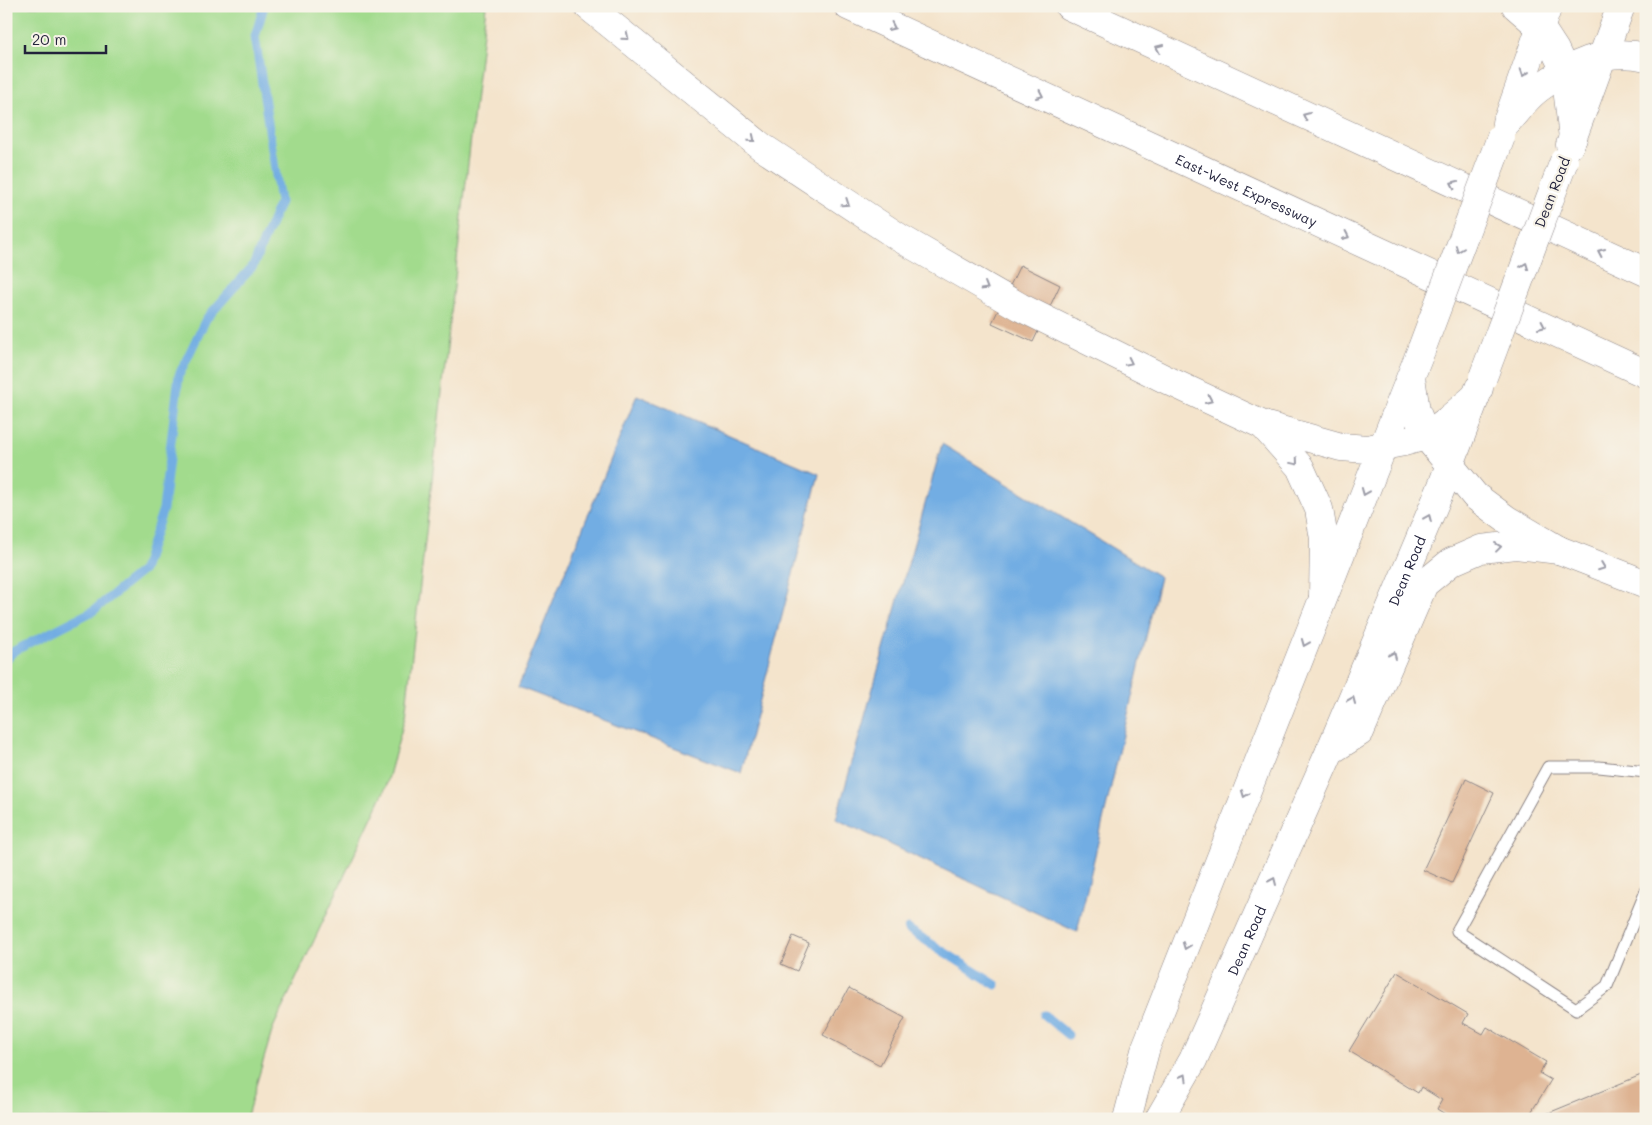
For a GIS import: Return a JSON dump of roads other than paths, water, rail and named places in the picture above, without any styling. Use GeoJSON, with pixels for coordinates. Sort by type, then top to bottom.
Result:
{"type":"FeatureCollection","features":[{"type":"Feature","properties":{"kind":"main road"},"geometry":{"type":"LineString","coordinates":[[588,6],[762,147],[900,238],[1020,307],[1165,380],[1263,425],[1341,447],[1367,450],[1426,436],[1448,420],[1479,387]]}},
{"type":"Feature","properties":{"kind":"main road","name":"East-West Expressway"},"geometry":{"type":"LineString","coordinates":[[848,6],[1646,374]]}},
{"type":"Feature","properties":{"kind":"main road"},"geometry":{"type":"LineString","coordinates":[[1069,6],[1646,272]]}},
{"type":"Feature","properties":{"kind":"main road"},"geometry":{"type":"LineString","coordinates":[[1516,6],[1544,16]]}},
{"type":"Feature","properties":{"kind":"main road","name":"Dean Road"},"geometry":{"type":"LineString","coordinates":[[1159,1119],[1193,1060],[1330,751],[1449,466],[1622,6]]}},
{"type":"Feature","properties":{"kind":"main road"},"geometry":{"type":"LineString","coordinates":[[1544,16],[1555,50],[1565,71],[1568,150]]}},
{"type":"Feature","properties":{"kind":"main road"},"geometry":{"type":"LineString","coordinates":[[1127,1119],[1146,1047],[1411,377],[1544,16]]}},
{"type":"Feature","properties":{"kind":"main road"},"geometry":{"type":"LineString","coordinates":[[1503,130],[1537,90],[1581,62],[1604,55],[1646,57]]}},
{"type":"Feature","properties":{"kind":"main road"},"geometry":{"type":"LineString","coordinates":[[1411,377],[1416,411],[1426,436],[1475,496],[1506,519],[1559,550],[1646,584]]}},
{"type":"Feature","properties":{"kind":"main road"},"geometry":{"type":"LineString","coordinates":[[1263,425],[1300,467],[1319,509],[1324,539],[1323,597]]}},
{"type":"Feature","properties":{"kind":"main road"},"geometry":{"type":"LineString","coordinates":[[1330,751],[1360,732],[1424,584],[1451,562],[1481,549],[1516,545],[1559,550]]}},
{"type":"Feature","properties":{"kind":"lane"},"geometry":{"type":"LineString","coordinates":[[1646,772],[1599,767],[1548,767],[1457,930],[1576,1009],[1607,986],[1646,891]]}},
{"type":"Feature","properties":{"kind":"water"},"geometry":{"type":"Polygon","coordinates":[[[637,395],[819,474],[741,773],[518,687],[637,395]]]}},
{"type":"Feature","properties":{"kind":"water"},"geometry":{"type":"Polygon","coordinates":[[[942,444],[1160,577],[1077,932],[836,819],[942,444]]]}},
{"type":"Feature","properties":{"kind":"waterway"},"geometry":{"type":"LineString","coordinates":[[6,659],[14,651],[93,611],[143,570],[163,509],[179,375],[206,319],[253,266],[280,202],[255,37],[264,6]]}},
{"type":"Feature","properties":{"kind":"waterway"},"geometry":{"type":"LineString","coordinates":[[908,929],[996,985]]}},
{"type":"Feature","properties":{"kind":"waterway"},"geometry":{"type":"LineString","coordinates":[[1044,1015],[1068,1035]]}}]}
